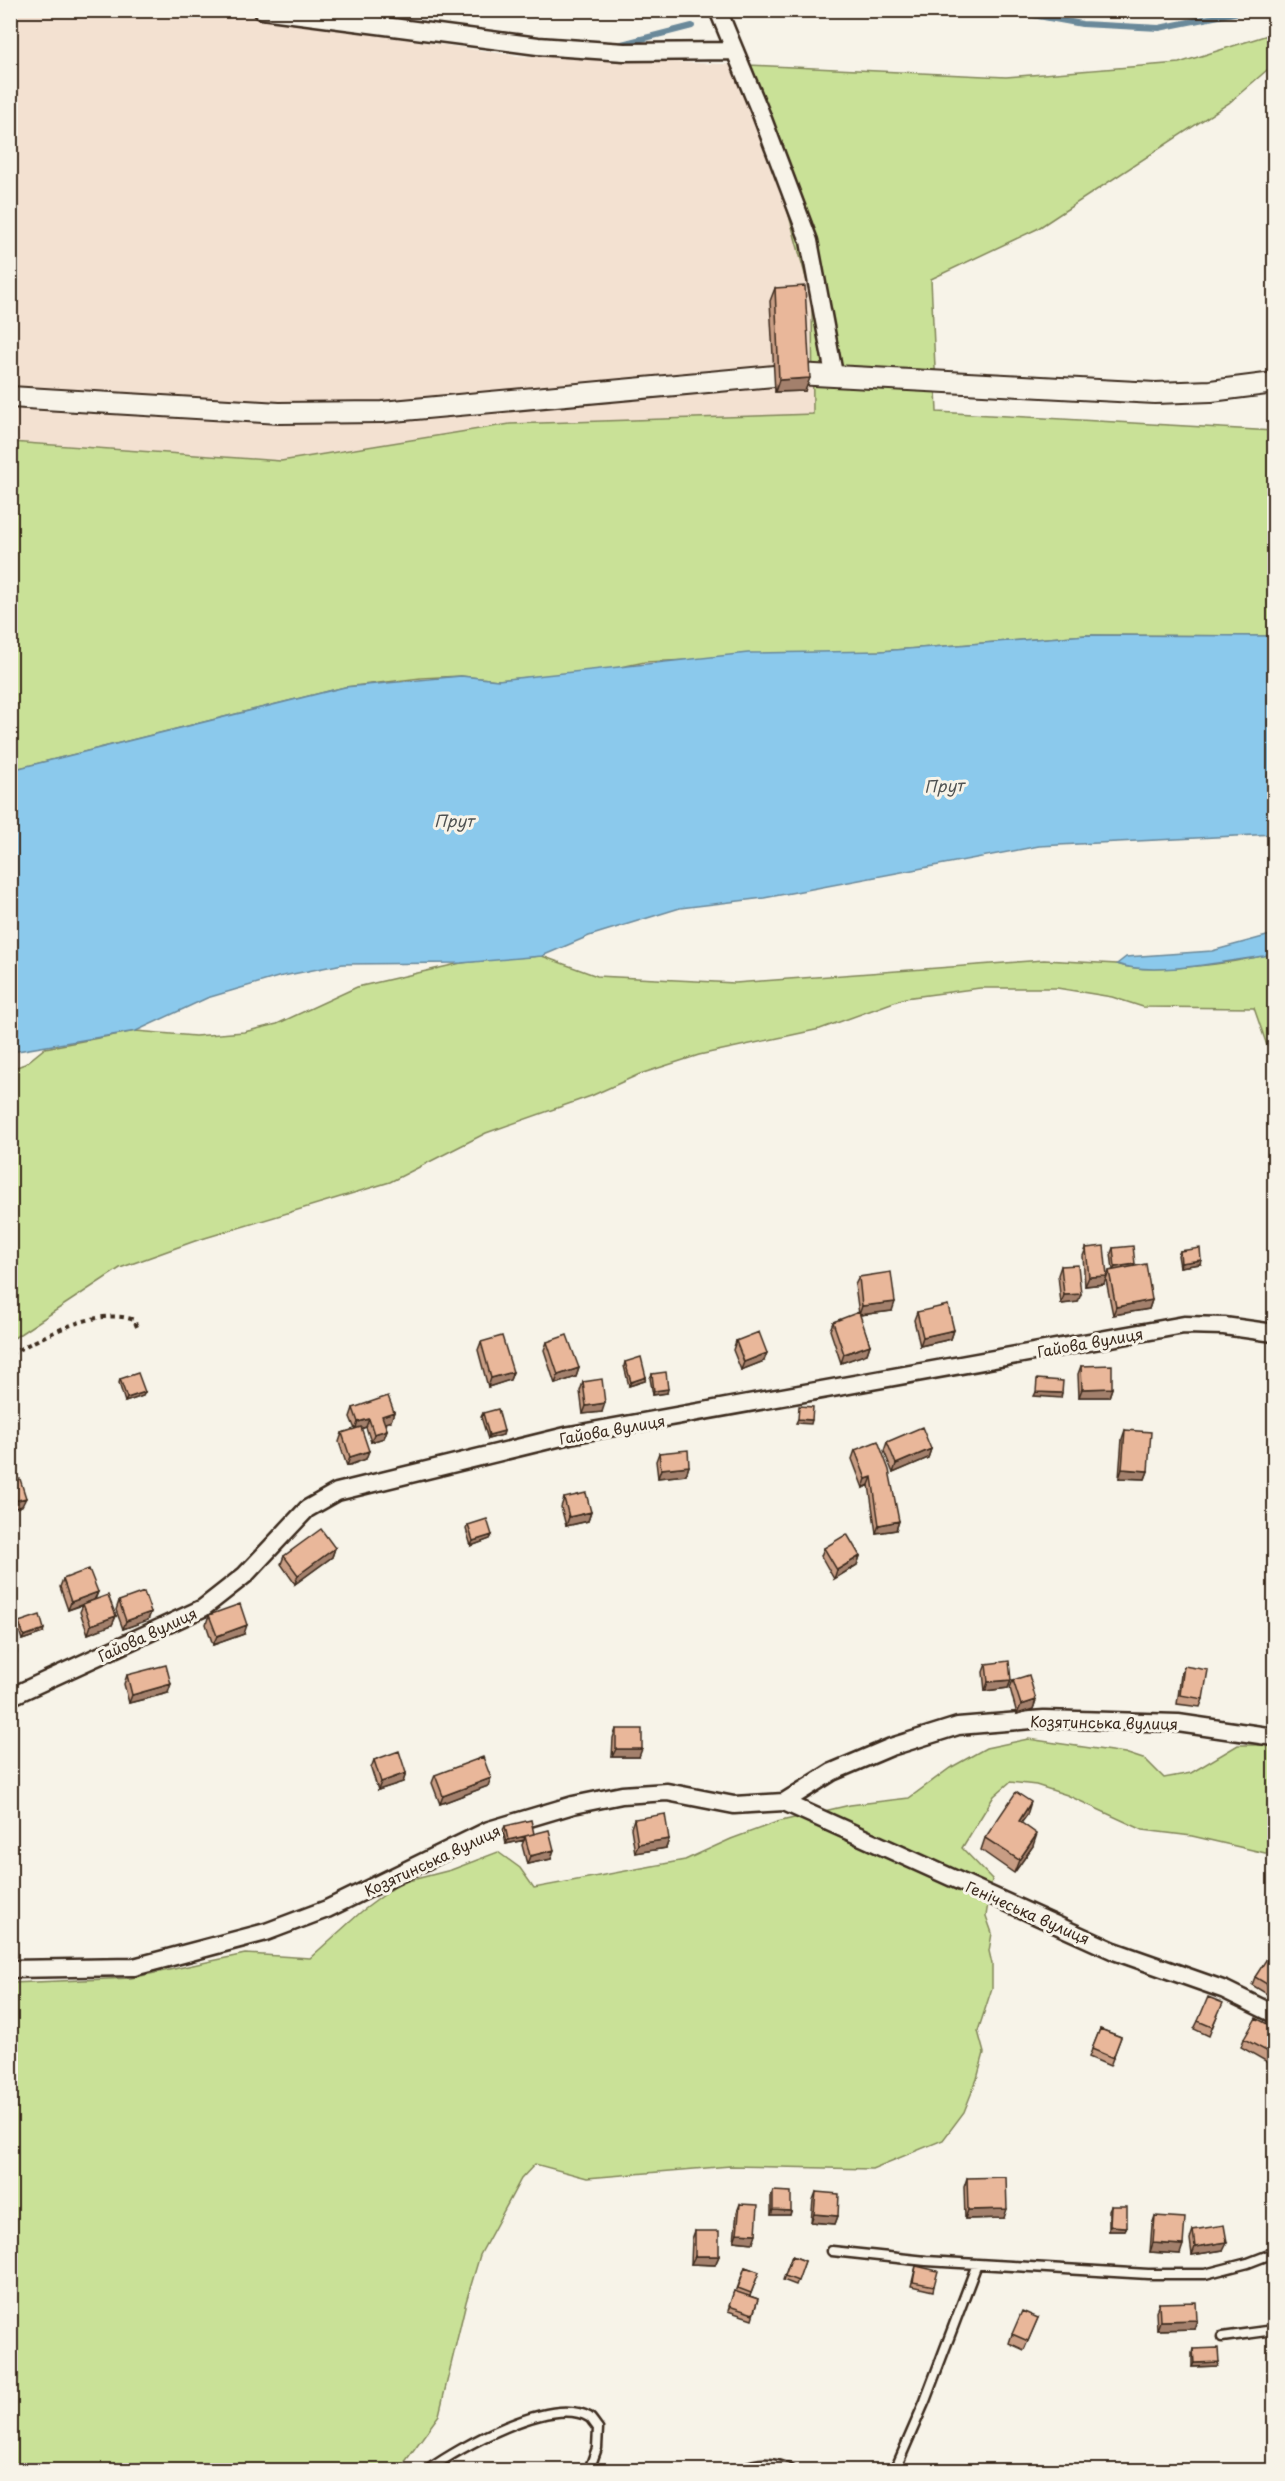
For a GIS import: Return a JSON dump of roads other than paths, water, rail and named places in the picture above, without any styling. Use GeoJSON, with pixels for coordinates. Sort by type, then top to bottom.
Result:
{"type":"FeatureCollection","features":[{"type":"Feature","properties":{"kind":"street"},"geometry":{"type":"LineString","coordinates":[[262,10],[538,46],[624,52],[735,51]]}},
{"type":"Feature","properties":{"kind":"street"},"geometry":{"type":"LineString","coordinates":[[718,10],[809,241],[834,374]]}},
{"type":"Feature","properties":{"kind":"street"},"geometry":{"type":"LineString","coordinates":[[10,397],[279,413],[350,414],[758,375],[834,374],[1155,393],[1211,391],[1275,383]]}},
{"type":"Feature","properties":{"kind":"street","name":"Гайова вулиця"},"geometry":{"type":"LineString","coordinates":[[10,1697],[203,1608],[245,1575],[307,1509],[337,1491],[570,1435],[1184,1325],[1224,1326],[1275,1333]]}},
{"type":"Feature","properties":{"kind":"street","name":"Козятинська вулиця"},"geometry":{"type":"LineString","coordinates":[[10,1969],[134,1967],[266,1932],[327,1909],[489,1830],[573,1805],[622,1795],[667,1792],[734,1805],[784,1802],[832,1772],[861,1759],[891,1746],[958,1726],[1055,1719],[1178,1724],[1275,1737]]}},
{"type":"Feature","properties":{"kind":"street","name":"Генічеська вулиця"},"geometry":{"type":"LineString","coordinates":[[784,1802],[1114,1952],[1225,1990],[1275,2014]]}},
{"type":"Feature","properties":{"kind":"lane"},"geometry":{"type":"LineString","coordinates":[[832,2250],[977,2264],[1136,2274],[1205,2274],[1248,2264],[1275,2253]]}},
{"type":"Feature","properties":{"kind":"lane"},"geometry":{"type":"LineString","coordinates":[[895,2470],[926,2401],[977,2264]]}},
{"type":"Feature","properties":{"kind":"lane"},"geometry":{"type":"LineString","coordinates":[[1222,2337],[1275,2330]]}},
{"type":"Feature","properties":{"kind":"lane"},"geometry":{"type":"LineString","coordinates":[[428,2470],[456,2451],[497,2431],[532,2418],[566,2412],[589,2417],[598,2428],[597,2448],[589,2470]]}},
{"type":"Feature","properties":{"kind":"lane"},"geometry":{"type":"LineString","coordinates":[[740,2470],[756,2462],[781,2465],[790,2470]]}},
{"type":"Feature","properties":{"kind":"water","name":"Прут"},"geometry":{"type":"Polygon","coordinates":[[[1087,635],[1274,636],[1274,834],[1039,846],[764,898],[680,908],[589,936],[542,956],[461,963],[343,964],[278,977],[207,998],[136,1031],[11,1052],[11,770],[345,687],[461,676],[498,680],[748,653],[881,651],[1087,635]]]}},
{"type":"Feature","properties":{"kind":"water"},"geometry":{"type":"Polygon","coordinates":[[[1274,934],[1274,953],[1264,956],[1169,968],[1132,968],[1117,964],[1126,957],[1212,951],[1274,934]]]}},
{"type":"Feature","properties":{"kind":"waterway"},"geometry":{"type":"LineString","coordinates":[[1005,10],[1082,24],[1159,28],[1249,10]]}},
{"type":"Feature","properties":{"kind":"waterway"},"geometry":{"type":"LineString","coordinates":[[618,45],[692,26]]}}]}
